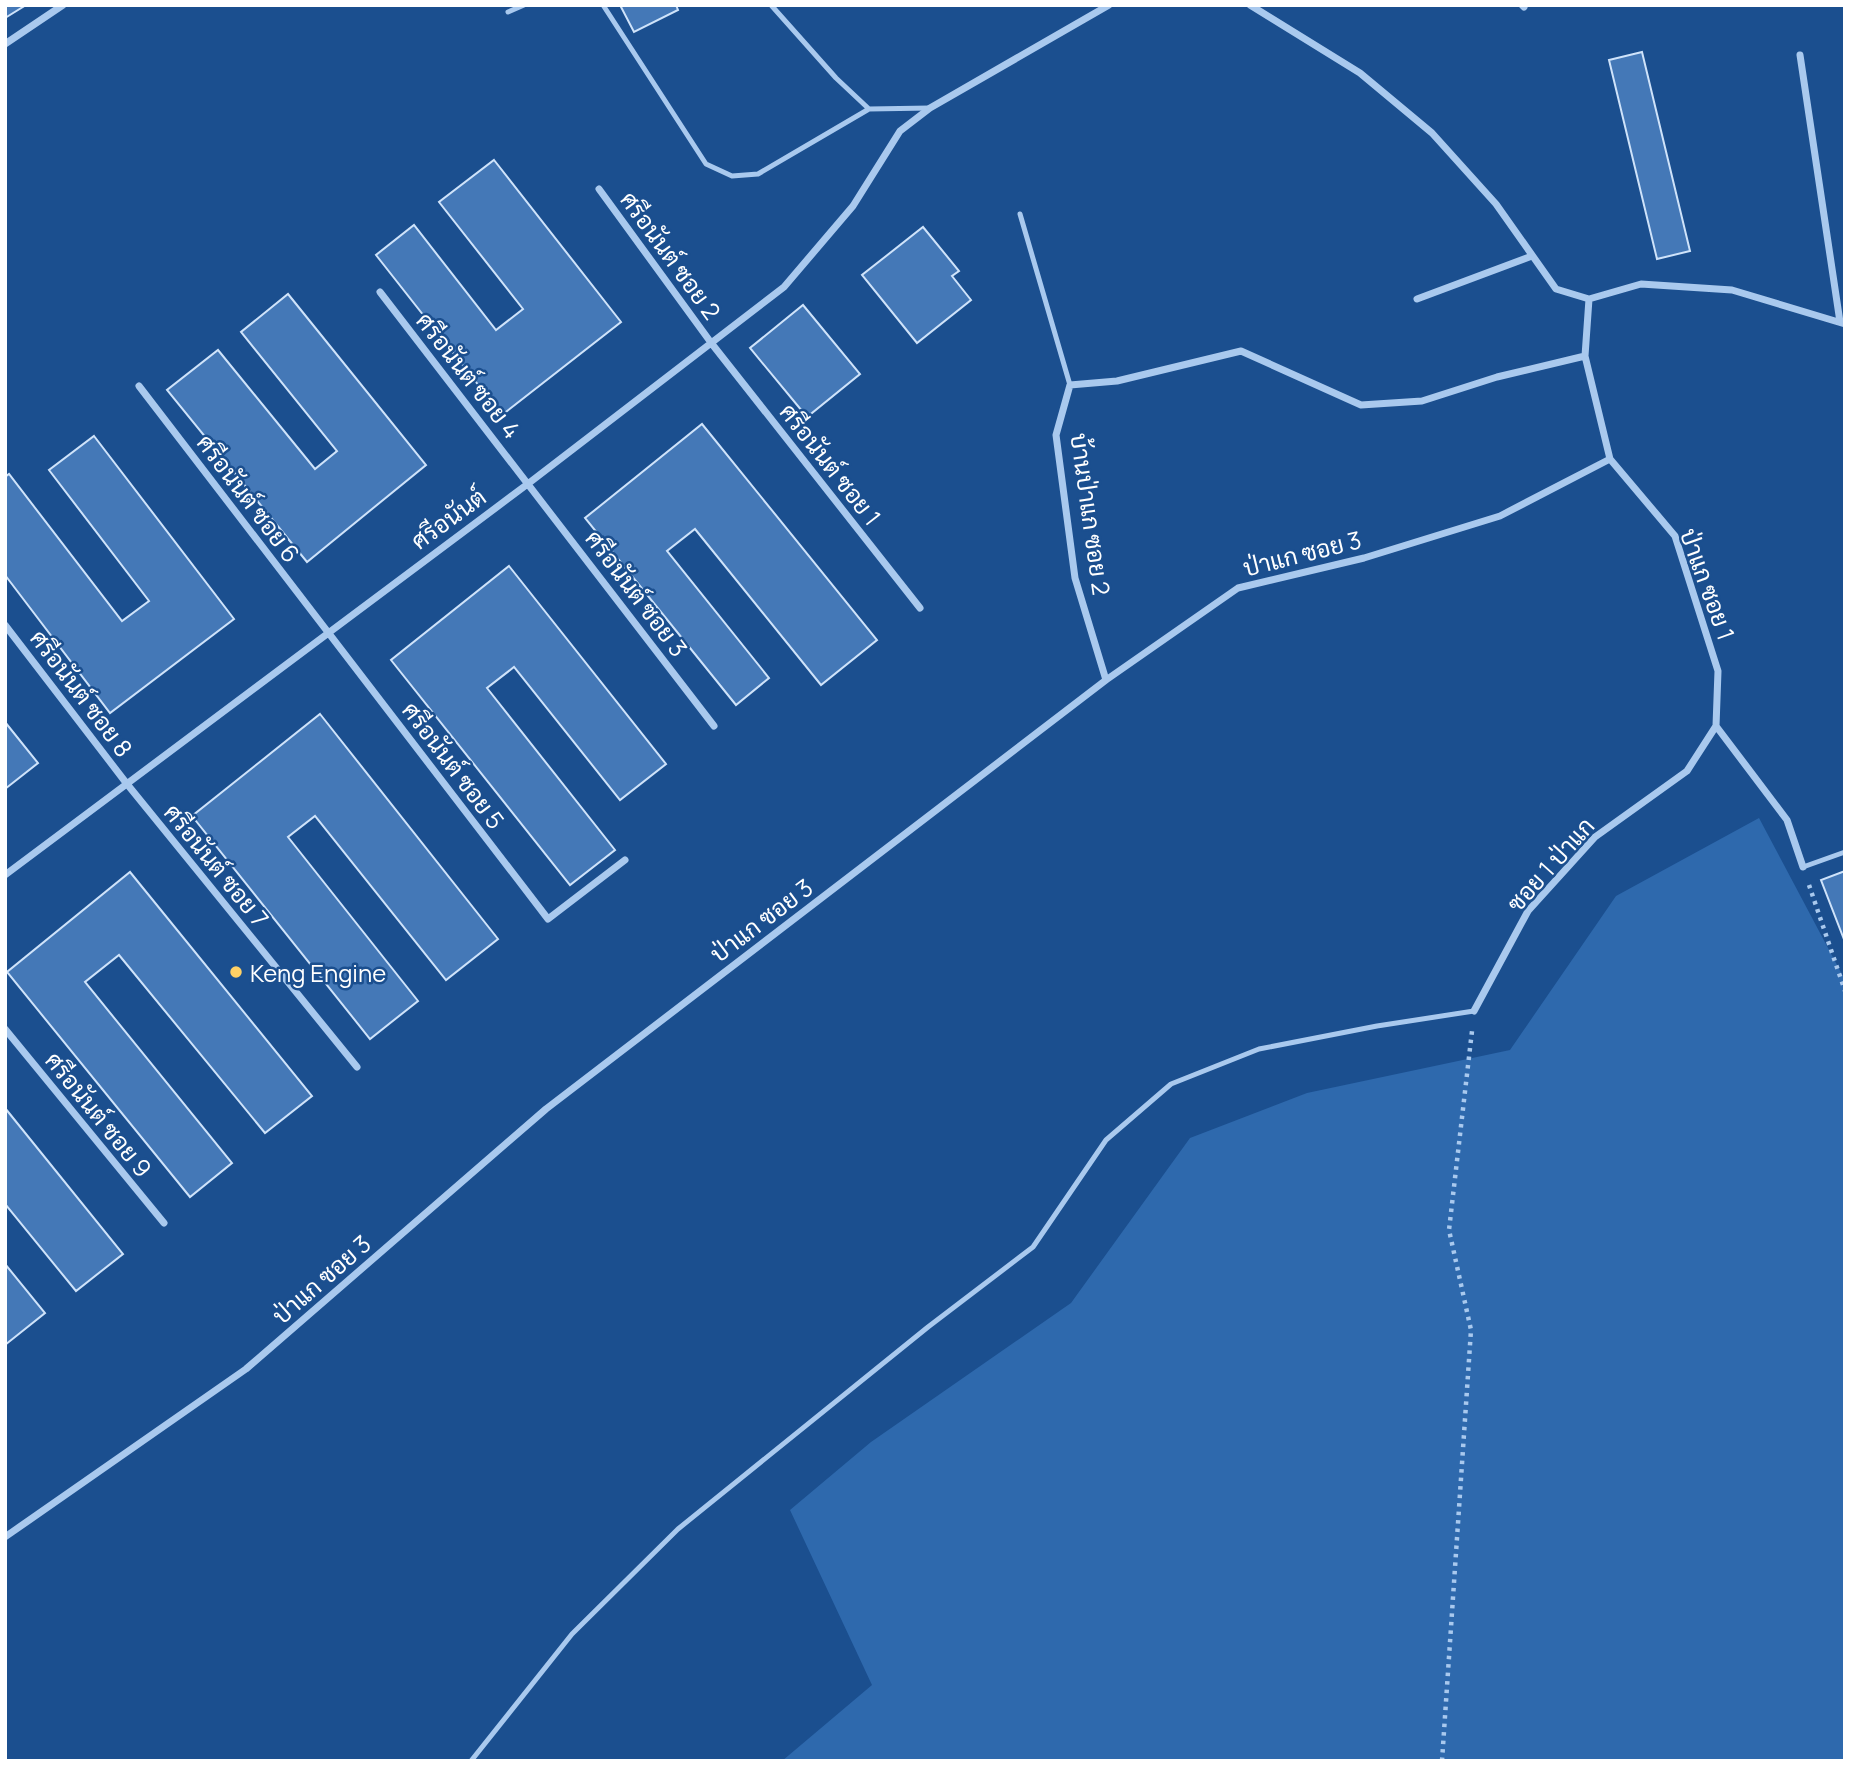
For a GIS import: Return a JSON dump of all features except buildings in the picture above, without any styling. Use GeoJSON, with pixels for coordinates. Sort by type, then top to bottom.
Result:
{"type":"FeatureCollection","features":[{"type":"Feature","properties":{"kind":"street"},"geometry":{"type":"LineString","coordinates":[[5,44],[63,5]]}},
{"type":"Feature","properties":{"kind":"street","name":"ศรีอนันต์"},"geometry":{"type":"LineString","coordinates":[[5,876],[529,483],[784,286],[853,206],[900,131],[930,108],[1109,5]]}},
{"type":"Feature","properties":{"kind":"street"},"geometry":{"type":"LineString","coordinates":[[1250,5],[1360,73],[1432,133],[1496,204],[1556,289],[1589,299],[1641,284],[1732,290],[1842,323],[1800,55]]}},
{"type":"Feature","properties":{"kind":"street","name":"ศรีอนันต์ ซอย 2"},"geometry":{"type":"LineString","coordinates":[[599,189],[712,344]]}},
{"type":"Feature","properties":{"kind":"street"},"geometry":{"type":"LineString","coordinates":[[1416,299],[1532,256]]}},
{"type":"Feature","properties":{"kind":"street","name":"ศรีอนันต์ ซอย 4"},"geometry":{"type":"LineString","coordinates":[[380,292],[529,483]]}},
{"type":"Feature","properties":{"kind":"street","name":"ป่าแก ซอย 1"},"geometry":{"type":"LineString","coordinates":[[1589,299],[1585,356],[1609,459],[1675,536],[1718,671],[1716,726]]}},
{"type":"Feature","properties":{"kind":"street","name":"ศรีอนันต์ ซอย 1"},"geometry":{"type":"LineString","coordinates":[[712,344],[920,608]]}},
{"type":"Feature","properties":{"kind":"street"},"geometry":{"type":"LineString","coordinates":[[1070,385],[1117,381],[1241,351],[1361,405],[1422,401],[1497,377],[1585,356]]}},
{"type":"Feature","properties":{"kind":"street","name":"บ้านป่าแก ซอย 2"},"geometry":{"type":"LineString","coordinates":[[1070,385],[1056,435],[1075,578],[1106,680]]}},
{"type":"Feature","properties":{"kind":"street","name":"ศรีอนันต์ ซอย 6"},"geometry":{"type":"LineString","coordinates":[[139,386],[329,634]]}},
{"type":"Feature","properties":{"kind":"street","name":"ป่าแก ซอย 3"},"geometry":{"type":"LineString","coordinates":[[5,1537],[246,1369],[546,1109],[1106,680],[1238,588],[1364,558],[1500,516],[1609,459]]}},
{"type":"Feature","properties":{"kind":"street","name":"ศรีอนันต์ ซอย 3"},"geometry":{"type":"LineString","coordinates":[[529,483],[714,726]]}},
{"type":"Feature","properties":{"kind":"street","name":"ศรีอนันต์ ซอย 8"},"geometry":{"type":"LineString","coordinates":[[5,625],[127,784]]}},
{"type":"Feature","properties":{"kind":"street","name":"ศรีอนันต์ ซอย 5"},"geometry":{"type":"LineString","coordinates":[[329,634],[548,919],[625,860]]}},
{"type":"Feature","properties":{"kind":"street"},"geometry":{"type":"LineString","coordinates":[[1716,726],[1787,820],[1803,867]]}},
{"type":"Feature","properties":{"kind":"street","name":"ซอย 1 ป่าแก"},"geometry":{"type":"LineString","coordinates":[[1474,1011],[1528,911],[1595,836],[1687,771],[1716,726]]}},
{"type":"Feature","properties":{"kind":"street","name":"ศรีอนันต์ ซอย 7"},"geometry":{"type":"LineString","coordinates":[[127,784],[357,1067]]}},
{"type":"Feature","properties":{"kind":"street","name":"ศรีอนันต์ ซอย 9"},"geometry":{"type":"LineString","coordinates":[[5,1030],[164,1223]]}},
{"type":"Feature","properties":{"kind":"lane"},"geometry":{"type":"LineString","coordinates":[[509,12],[524,5]]}},
{"type":"Feature","properties":{"kind":"lane"},"geometry":{"type":"LineString","coordinates":[[603,5],[706,164],[732,176],[758,174],[869,109],[930,108]]}},
{"type":"Feature","properties":{"kind":"lane"},"geometry":{"type":"LineString","coordinates":[[771,5],[836,78],[869,109]]}},
{"type":"Feature","properties":{"kind":"lane"},"geometry":{"type":"LineString","coordinates":[[1020,214],[1070,385]]}},
{"type":"Feature","properties":{"kind":"lane"},"geometry":{"type":"LineString","coordinates":[[1803,867],[1845,852]]}},
{"type":"Feature","properties":{"kind":"lane"},"geometry":{"type":"LineString","coordinates":[[471,1761],[572,1634],[678,1529],[928,1327],[1033,1247],[1106,1140],[1171,1084],[1259,1049],[1377,1026],[1474,1011]]}},
{"type":"Feature","properties":{"kind":"path"},"geometry":{"type":"LineString","coordinates":[[1803,867],[1845,991]]}},
{"type":"Feature","properties":{"kind":"path"},"geometry":{"type":"LineString","coordinates":[[1443,1761],[1471,1330],[1449,1230],[1474,1011]]}},
{"type":"Feature","properties":{"kind":"shaded area"},"geometry":{"type":"Polygon","coordinates":[[[1759,818],[1845,980],[1845,1761],[782,1761],[872,1685],[790,1510],[871,1442],[1071,1303],[1190,1138],[1307,1093],[1510,1050],[1616,896],[1759,818]]]}},
{"type":"Feature","properties":{"kind":"place","name":"Keng Engine"},"geometry":{"type":"Point","coordinates":[236,972]}}]}
